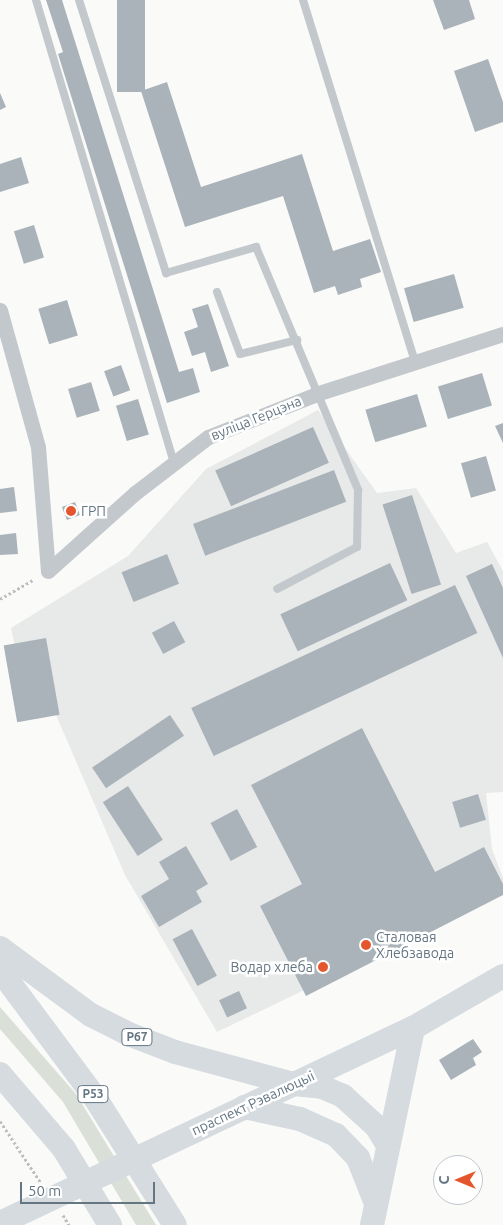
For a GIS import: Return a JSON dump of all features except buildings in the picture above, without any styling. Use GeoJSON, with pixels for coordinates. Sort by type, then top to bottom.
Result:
{"type":"FeatureCollection","features":[{"type":"Feature","properties":{"kind":"main road","name":"Р67"},"geometry":{"type":"LineString","coordinates":[[0,948],[91,1015],[131,1035],[294,1084],[322,1087],[343,1096],[366,1115],[388,1145]]}},
{"type":"Feature","properties":{"kind":"main road","name":"Р53"},"geometry":{"type":"LineString","coordinates":[[0,970],[94,1096],[175,1225]]}},
{"type":"Feature","properties":{"kind":"main road","name":"праспект Рэвалюцыі"},"geometry":{"type":"LineString","coordinates":[[3,1222],[413,1028],[503,976]]}},
{"type":"Feature","properties":{"kind":"main road"},"geometry":{"type":"LineString","coordinates":[[372,1225],[375,1201],[413,1028]]}},
{"type":"Feature","properties":{"kind":"main road"},"geometry":{"type":"LineString","coordinates":[[0,1074],[64,1150],[110,1225]]}},
{"type":"Feature","properties":{"kind":"main road"},"geometry":{"type":"LineString","coordinates":[[239,1109],[300,1119],[336,1135],[358,1158],[375,1201]]}},
{"type":"Feature","properties":{"kind":"street"},"geometry":{"type":"LineString","coordinates":[[0,310],[38,448],[48,571]]}},
{"type":"Feature","properties":{"kind":"street","name":"вуліца Герцэна"},"geometry":{"type":"LineString","coordinates":[[48,571],[208,436],[320,393],[503,334]]}},
{"type":"Feature","properties":{"kind":"lane"},"geometry":{"type":"LineString","coordinates":[[36,0],[174,463]]}},
{"type":"Feature","properties":{"kind":"lane"},"geometry":{"type":"LineString","coordinates":[[79,0],[166,273],[256,247],[320,393],[358,490],[357,547],[277,589]]}},
{"type":"Feature","properties":{"kind":"lane"},"geometry":{"type":"LineString","coordinates":[[303,0],[415,362]]}},
{"type":"Feature","properties":{"kind":"lane"},"geometry":{"type":"LineString","coordinates":[[217,292],[240,354],[297,340]]}},
{"type":"Feature","properties":{"kind":"path"},"geometry":{"type":"LineString","coordinates":[[0,599],[48,571]]}},
{"type":"Feature","properties":{"kind":"path"},"geometry":{"type":"LineString","coordinates":[[0,1121],[44,1186]]}},
{"type":"Feature","properties":{"kind":"path"},"geometry":{"type":"LineString","coordinates":[[59,1210],[69,1225]]}},
{"type":"Feature","properties":{"kind":"shaded area"},"geometry":{"type":"Polygon","coordinates":[[[318,410],[377,493],[416,488],[456,553],[487,542],[503,571],[503,792],[486,793],[492,849],[503,878],[503,894],[217,1032],[125,875],[56,715],[15,647],[11,628],[128,556],[206,469],[318,410]]]}},
{"type":"Feature","properties":{"kind":"shaded area"},"geometry":{"type":"Polygon","coordinates":[[[0,1007],[76,1094],[156,1225],[136,1225],[63,1102],[0,1029],[0,1007]]]}},
{"type":"Feature","properties":{"kind":"place","name":"ГРП"},"geometry":{"type":"Point","coordinates":[71,511]}},
{"type":"Feature","properties":{"kind":"place","name":"Сталовая Хлебзавода"},"geometry":{"type":"Point","coordinates":[366,945]}},
{"type":"Feature","properties":{"kind":"place","name":"Водар хлеба"},"geometry":{"type":"Point","coordinates":[323,967]}}]}
